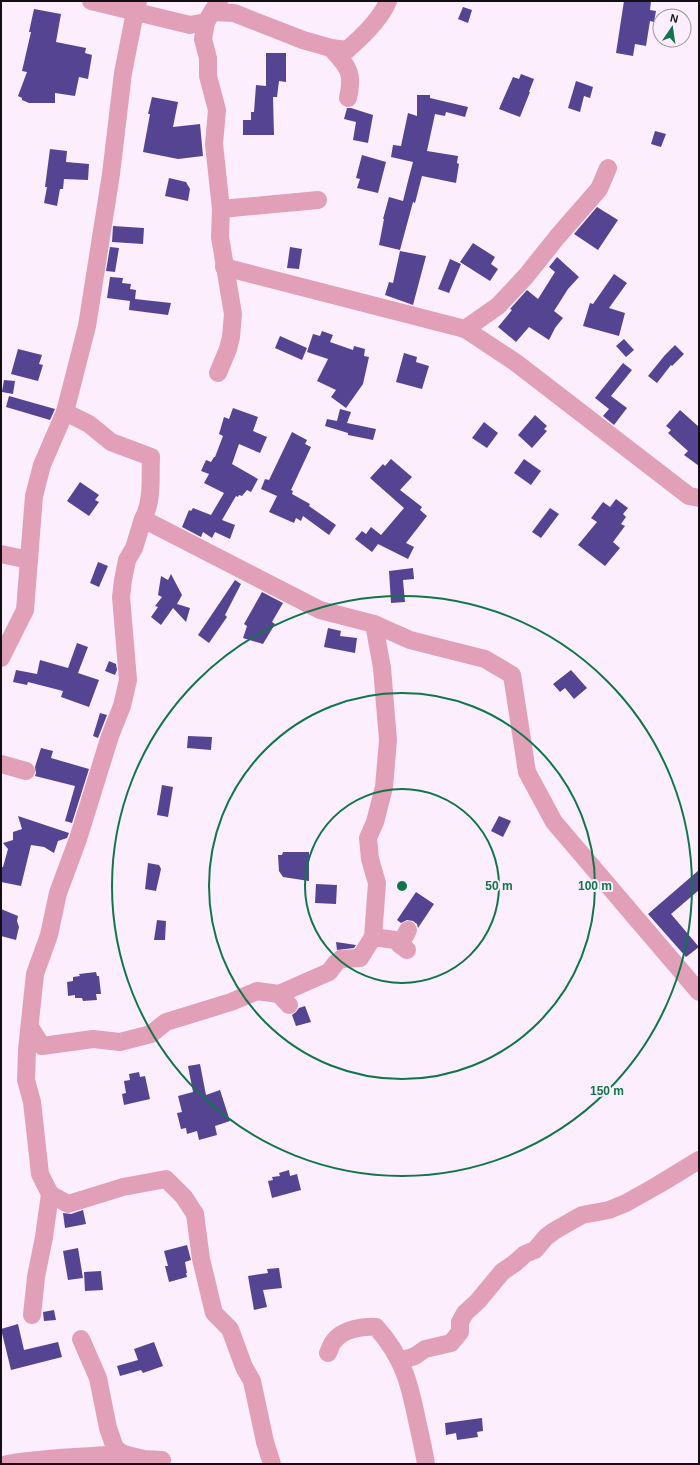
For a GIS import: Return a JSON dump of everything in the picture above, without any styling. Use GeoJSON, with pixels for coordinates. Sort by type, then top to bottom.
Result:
{"type":"FeatureCollection","features":[{"type":"Feature","properties":{"kind":"street"},"geometry":{"type":"LineString","coordinates":[[91,1],[136,6],[206,20],[234,13],[303,40],[331,48],[347,50],[386,8],[388,1]]}},
{"type":"Feature","properties":{"kind":"street"},"geometry":{"type":"LineString","coordinates":[[1,658],[25,610],[34,496],[42,465],[65,412],[87,326],[111,174],[123,72],[136,6]]}},
{"type":"Feature","properties":{"kind":"street"},"geometry":{"type":"LineString","coordinates":[[206,20],[208,76],[217,110],[214,144],[221,209],[220,237],[233,314],[233,327],[228,349],[218,373]]}},
{"type":"Feature","properties":{"kind":"street"},"geometry":{"type":"LineString","coordinates":[[331,48],[344,62],[351,75],[351,86],[348,98]]}},
{"type":"Feature","properties":{"kind":"street"},"geometry":{"type":"LineString","coordinates":[[465,329],[498,306],[526,276],[599,189],[608,168]]}},
{"type":"Feature","properties":{"kind":"street"},"geometry":{"type":"LineString","coordinates":[[221,209],[318,200]]}},
{"type":"Feature","properties":{"kind":"street"},"geometry":{"type":"LineString","coordinates":[[224,267],[465,329],[515,362],[689,496],[699,498]]}},
{"type":"Feature","properties":{"kind":"street"},"geometry":{"type":"LineString","coordinates":[[65,412],[89,424],[111,442],[151,456],[147,511],[134,548],[127,560],[122,586],[128,680],[122,706],[110,736],[78,839],[58,893],[49,935],[35,974],[27,1050],[26,1080],[32,1102],[40,1174],[50,1194],[68,1204],[123,1187],[166,1179],[184,1197],[195,1214],[201,1259],[214,1313],[230,1329],[244,1367],[252,1381],[265,1442],[272,1464]]}},
{"type":"Feature","properties":{"kind":"street"},"geometry":{"type":"LineString","coordinates":[[143,520],[320,610],[374,624],[410,640],[485,659],[512,675],[527,772],[554,822],[699,992]]}},
{"type":"Feature","properties":{"kind":"street"},"geometry":{"type":"LineString","coordinates":[[1,554],[29,560]]}},
{"type":"Feature","properties":{"kind":"street"},"geometry":{"type":"LineString","coordinates":[[30,1027],[42,1046],[93,1039],[120,1042],[151,1034],[166,1022],[231,1002],[257,991],[284,999],[329,972],[341,959],[360,958],[373,937],[376,883],[370,860],[368,838],[375,822],[384,786],[388,740],[382,668],[374,624]]}},
{"type":"Feature","properties":{"kind":"street"},"geometry":{"type":"LineString","coordinates":[[1,764],[26,771]]}},
{"type":"Feature","properties":{"kind":"street"},"geometry":{"type":"LineString","coordinates":[[373,937],[405,941]]}},
{"type":"Feature","properties":{"kind":"street"},"geometry":{"type":"LineString","coordinates":[[400,1361],[415,1356],[425,1349],[451,1342],[460,1332],[460,1322],[465,1314],[502,1272],[525,1254],[535,1250],[546,1237],[554,1231],[582,1215],[609,1210],[626,1203],[699,1160]]}},
{"type":"Feature","properties":{"kind":"street"},"geometry":{"type":"LineString","coordinates":[[32,1315],[36,1277],[44,1237],[50,1194]]}},
{"type":"Feature","properties":{"kind":"street"},"geometry":{"type":"LineString","coordinates":[[328,1353],[334,1341],[343,1334],[364,1326],[376,1327],[385,1337],[400,1361],[411,1388],[426,1464]]}},
{"type":"Feature","properties":{"kind":"street"},"geometry":{"type":"LineString","coordinates":[[81,1339],[98,1378],[108,1428],[115,1448],[123,1454]]}},
{"type":"Feature","properties":{"kind":"street"},"geometry":{"type":"LineString","coordinates":[[6,1464],[29,1460],[123,1454],[144,1460],[162,1460]]}},
{"type":"Feature","properties":{"kind":"building"},"geometry":{"type":"Polygon","coordinates":[[[624,1],[651,1],[650,10],[652,10],[652,22],[650,21],[646,46],[635,44],[633,56],[616,53],[624,1]]]}},
{"type":"Feature","properties":{"kind":"building"},"geometry":{"type":"Polygon","coordinates":[[[463,7],[472,10],[468,23],[458,19],[463,7]]]}},
{"type":"Feature","properties":{"kind":"building"},"geometry":{"type":"Polygon","coordinates":[[[34,9],[61,14],[56,42],[86,48],[85,53],[92,55],[88,79],[79,77],[75,96],[55,93],[55,103],[29,103],[22,100],[22,98],[18,96],[27,72],[22,71],[31,32],[29,32],[34,9]]]}},
{"type":"Feature","properties":{"kind":"building"},"geometry":{"type":"Polygon","coordinates":[[[266,53],[286,53],[286,82],[279,81],[277,97],[273,97],[274,135],[243,135],[243,120],[251,120],[251,112],[254,112],[256,85],[266,86],[266,53]]]}},
{"type":"Feature","properties":{"kind":"building"},"geometry":{"type":"Polygon","coordinates":[[[521,74],[534,79],[520,117],[499,109],[513,77],[519,79],[521,74]]]}},
{"type":"Feature","properties":{"kind":"building"},"geometry":{"type":"Polygon","coordinates":[[[576,81],[593,87],[590,98],[584,96],[580,112],[568,108],[576,81]]]}},
{"type":"Feature","properties":{"kind":"building"},"geometry":{"type":"Polygon","coordinates":[[[417,95],[430,95],[430,98],[468,107],[465,117],[446,112],[445,116],[435,114],[427,151],[458,156],[457,163],[459,164],[456,183],[422,176],[415,203],[413,202],[400,250],[379,245],[383,219],[389,197],[403,201],[413,162],[391,157],[393,145],[401,146],[408,113],[417,116],[417,95]]]}},
{"type":"Feature","properties":{"kind":"building"},"geometry":{"type":"Polygon","coordinates":[[[152,97],[178,102],[173,127],[200,124],[203,156],[178,159],[143,152],[150,114],[148,114],[152,97]]]}},
{"type":"Feature","properties":{"kind":"building"},"geometry":{"type":"Polygon","coordinates":[[[347,108],[373,115],[368,143],[353,140],[356,122],[344,119],[347,108]]]}},
{"type":"Feature","properties":{"kind":"building"},"geometry":{"type":"Polygon","coordinates":[[[655,131],[666,134],[661,147],[651,144],[655,131]]]}},
{"type":"Feature","properties":{"kind":"building"},"geometry":{"type":"Polygon","coordinates":[[[50,149],[67,151],[66,162],[89,164],[88,180],[64,179],[63,189],[60,189],[57,206],[44,203],[47,187],[45,187],[50,149]]]}},
{"type":"Feature","properties":{"kind":"building"},"geometry":{"type":"Polygon","coordinates":[[[362,155],[386,162],[378,193],[357,188],[360,179],[356,178],[362,155]]]}},
{"type":"Feature","properties":{"kind":"building"},"geometry":{"type":"Polygon","coordinates":[[[169,178],[186,182],[190,189],[188,201],[165,196],[169,178]]]}},
{"type":"Feature","properties":{"kind":"building"},"geometry":{"type":"Polygon","coordinates":[[[597,207],[618,220],[598,250],[574,234],[597,207]]]}},
{"type":"Feature","properties":{"kind":"building"},"geometry":{"type":"Polygon","coordinates":[[[113,226],[144,228],[143,244],[112,242],[113,226]]]}},
{"type":"Feature","properties":{"kind":"building"},"geometry":{"type":"Polygon","coordinates":[[[473,243],[495,257],[491,264],[498,269],[490,281],[460,262],[473,243]]]}},
{"type":"Feature","properties":{"kind":"building"},"geometry":{"type":"Polygon","coordinates":[[[110,247],[119,248],[115,272],[106,271],[110,247]]]}},
{"type":"Feature","properties":{"kind":"building"},"geometry":{"type":"Polygon","coordinates":[[[290,247],[302,249],[299,269],[287,268],[290,247]]]}},
{"type":"Feature","properties":{"kind":"building"},"geometry":{"type":"Polygon","coordinates":[[[400,251],[426,256],[413,305],[385,295],[389,282],[393,283],[400,251]]]}},
{"type":"Feature","properties":{"kind":"building"},"geometry":{"type":"Polygon","coordinates":[[[557,257],[579,277],[568,289],[554,311],[563,318],[555,328],[549,340],[529,327],[516,342],[498,327],[512,310],[510,309],[527,290],[538,299],[555,272],[549,267],[557,257]]]}},
{"type":"Feature","properties":{"kind":"building"},"geometry":{"type":"Polygon","coordinates":[[[450,259],[461,264],[449,293],[438,289],[450,259]]]}},
{"type":"Feature","properties":{"kind":"building"},"geometry":{"type":"Polygon","coordinates":[[[614,274],[627,283],[609,308],[625,313],[619,336],[583,326],[590,303],[593,304],[614,274]]]}},
{"type":"Feature","properties":{"kind":"building"},"geometry":{"type":"Polygon","coordinates":[[[110,277],[123,278],[122,283],[131,284],[130,289],[136,290],[135,299],[171,303],[168,315],[129,310],[130,301],[107,298],[110,277]]]}},
{"type":"Feature","properties":{"kind":"building"},"geometry":{"type":"Polygon","coordinates":[[[322,331],[333,335],[330,342],[353,350],[354,346],[365,349],[364,356],[369,357],[363,384],[346,408],[331,397],[336,390],[317,381],[328,359],[307,352],[313,334],[320,336],[322,331]]]}},
{"type":"Feature","properties":{"kind":"building"},"geometry":{"type":"Polygon","coordinates":[[[280,336],[307,348],[302,360],[275,348],[280,336]]]}},
{"type":"Feature","properties":{"kind":"building"},"geometry":{"type":"Polygon","coordinates":[[[624,339],[634,350],[626,357],[616,346],[624,339]]]}},
{"type":"Feature","properties":{"kind":"building"},"geometry":{"type":"Polygon","coordinates":[[[675,345],[684,354],[672,366],[671,365],[657,383],[648,376],[675,345]]]}},
{"type":"Feature","properties":{"kind":"building"},"geometry":{"type":"Polygon","coordinates":[[[18,349],[42,355],[39,364],[43,365],[38,381],[11,374],[18,349]]]}},
{"type":"Feature","properties":{"kind":"building"},"geometry":{"type":"Polygon","coordinates":[[[404,353],[417,357],[416,362],[429,366],[422,389],[396,382],[404,353]]]}},
{"type":"Feature","properties":{"kind":"building"},"geometry":{"type":"Polygon","coordinates":[[[623,363],[632,370],[611,396],[627,408],[614,425],[603,416],[609,409],[595,398],[623,363]]]}},
{"type":"Feature","properties":{"kind":"building"},"geometry":{"type":"Polygon","coordinates":[[[4,380],[15,381],[13,394],[2,392],[4,380]]]}},
{"type":"Feature","properties":{"kind":"building"},"geometry":{"type":"Polygon","coordinates":[[[9,396],[55,409],[50,420],[6,407],[9,396]]]}},
{"type":"Feature","properties":{"kind":"building"},"geometry":{"type":"Polygon","coordinates":[[[233,408],[258,417],[253,431],[267,437],[260,453],[239,444],[232,464],[258,479],[251,492],[247,490],[242,496],[236,496],[222,520],[235,525],[230,539],[215,532],[212,538],[203,532],[201,537],[182,527],[189,510],[191,511],[193,508],[211,515],[224,493],[204,483],[209,474],[201,471],[206,460],[211,462],[215,457],[223,436],[219,434],[224,417],[229,419],[233,408]]]}},
{"type":"Feature","properties":{"kind":"building"},"geometry":{"type":"Polygon","coordinates":[[[340,409],[351,412],[347,423],[376,429],[373,440],[348,435],[348,433],[325,426],[327,419],[337,421],[340,409]]]}},
{"type":"Feature","properties":{"kind":"building"},"geometry":{"type":"Polygon","coordinates":[[[680,410],[699,427],[699,466],[684,455],[688,451],[668,433],[671,430],[666,426],[680,410]]]}},
{"type":"Feature","properties":{"kind":"building"},"geometry":{"type":"Polygon","coordinates":[[[535,415],[547,426],[544,429],[547,431],[532,448],[518,435],[535,415]]]}},
{"type":"Feature","properties":{"kind":"building"},"geometry":{"type":"Polygon","coordinates":[[[484,422],[498,433],[487,448],[472,438],[484,422]]]}},
{"type":"Feature","properties":{"kind":"building"},"geometry":{"type":"Polygon","coordinates":[[[292,432],[307,440],[305,444],[311,447],[291,490],[293,491],[292,494],[310,504],[309,506],[336,525],[329,535],[303,516],[301,521],[296,518],[294,523],[269,512],[277,496],[261,489],[265,479],[269,480],[292,432]]]}},
{"type":"Feature","properties":{"kind":"building"},"geometry":{"type":"Polygon","coordinates":[[[391,459],[412,477],[400,490],[422,507],[420,510],[427,516],[406,543],[414,547],[408,559],[378,544],[372,552],[355,539],[362,531],[366,534],[371,527],[381,535],[404,508],[370,478],[383,464],[385,466],[391,459]]]}},
{"type":"Feature","properties":{"kind":"building"},"geometry":{"type":"Polygon","coordinates":[[[524,459],[541,471],[531,485],[514,473],[524,459]]]}},
{"type":"Feature","properties":{"kind":"building"},"geometry":{"type":"Polygon","coordinates":[[[80,482],[99,495],[95,500],[99,502],[89,516],[67,501],[80,482]]]}},
{"type":"Feature","properties":{"kind":"building"},"geometry":{"type":"Polygon","coordinates":[[[616,499],[628,508],[623,514],[626,517],[621,524],[625,526],[613,542],[620,548],[605,566],[578,545],[597,522],[591,518],[603,502],[610,507],[616,499]]]}},
{"type":"Feature","properties":{"kind":"building"},"geometry":{"type":"Polygon","coordinates":[[[550,508],[559,514],[541,538],[532,532],[550,508]]]}},
{"type":"Feature","properties":{"kind":"building"},"geometry":{"type":"Polygon","coordinates":[[[98,562],[108,566],[99,587],[90,583],[98,562]]]}},
{"type":"Feature","properties":{"kind":"building"},"geometry":{"type":"Polygon","coordinates":[[[413,568],[414,579],[403,580],[405,602],[391,603],[389,571],[413,568]]]}},
{"type":"Feature","properties":{"kind":"building"},"geometry":{"type":"Polygon","coordinates":[[[171,574],[182,595],[177,604],[190,608],[186,622],[173,608],[161,625],[151,617],[158,607],[155,606],[162,597],[158,595],[161,576],[168,580],[171,574]]]}},
{"type":"Feature","properties":{"kind":"building"},"geometry":{"type":"Polygon","coordinates":[[[235,580],[241,584],[225,615],[227,617],[209,643],[198,635],[235,580]]]}},
{"type":"Feature","properties":{"kind":"building"},"geometry":{"type":"Polygon","coordinates":[[[262,592],[283,603],[272,622],[275,624],[263,644],[243,638],[247,626],[244,624],[262,592]]]}},
{"type":"Feature","properties":{"kind":"building"},"geometry":{"type":"Polygon","coordinates":[[[328,628],[341,631],[340,636],[357,638],[355,653],[324,647],[328,628]]]}},
{"type":"Feature","properties":{"kind":"building"},"geometry":{"type":"Polygon","coordinates":[[[77,643],[88,647],[78,673],[99,680],[89,707],[61,697],[63,691],[28,682],[27,685],[13,682],[16,670],[37,674],[40,660],[68,668],[77,643]]]}},
{"type":"Feature","properties":{"kind":"building"},"geometry":{"type":"Polygon","coordinates":[[[109,661],[116,664],[117,670],[115,675],[105,671],[109,661]]]}},
{"type":"Feature","properties":{"kind":"building"},"geometry":{"type":"Polygon","coordinates":[[[571,670],[587,688],[574,699],[565,688],[560,692],[553,684],[571,670]]]}},
{"type":"Feature","properties":{"kind":"building"},"geometry":{"type":"Polygon","coordinates":[[[100,713],[107,715],[98,738],[93,736],[100,713]]]}},
{"type":"Feature","properties":{"kind":"building"},"geometry":{"type":"Polygon","coordinates":[[[188,736],[212,737],[211,750],[187,748],[188,736]]]}},
{"type":"Feature","properties":{"kind":"building"},"geometry":{"type":"Polygon","coordinates":[[[41,748],[53,751],[51,758],[89,769],[72,823],[65,821],[75,786],[35,776],[35,767],[41,748]]]}},
{"type":"Feature","properties":{"kind":"building"},"geometry":{"type":"Polygon","coordinates":[[[162,785],[173,787],[168,817],[157,815],[162,785]]]}},
{"type":"Feature","properties":{"kind":"building"},"geometry":{"type":"Polygon","coordinates":[[[18,816],[69,833],[67,838],[58,841],[54,853],[44,847],[31,845],[21,886],[1,882],[1,867],[3,867],[8,849],[3,843],[13,840],[13,832],[22,829],[18,816]]]}},
{"type":"Feature","properties":{"kind":"building"},"geometry":{"type":"Polygon","coordinates":[[[499,816],[511,821],[503,837],[491,831],[499,816]]]}},
{"type":"Feature","properties":{"kind":"building"},"geometry":{"type":"Polygon","coordinates":[[[283,852],[309,852],[309,881],[283,877],[279,871],[278,855],[282,855],[283,852]]]}},
{"type":"Feature","properties":{"kind":"building"},"geometry":{"type":"Polygon","coordinates":[[[148,863],[159,865],[161,869],[156,891],[145,889],[148,863]]]}},
{"type":"Feature","properties":{"kind":"building"},"geometry":{"type":"Polygon","coordinates":[[[699,870],[699,890],[671,914],[699,947],[686,957],[648,914],[699,870]]]}},
{"type":"Feature","properties":{"kind":"building"},"geometry":{"type":"Polygon","coordinates":[[[316,884],[337,885],[336,904],[315,903],[316,884]]]}},
{"type":"Feature","properties":{"kind":"building"},"geometry":{"type":"Polygon","coordinates":[[[416,892],[434,904],[418,928],[417,924],[413,921],[407,920],[401,923],[397,920],[416,892]]]}},
{"type":"Feature","properties":{"kind":"building"},"geometry":{"type":"Polygon","coordinates":[[[1,909],[18,916],[17,921],[19,927],[16,940],[1,936],[1,909]]]}},
{"type":"Feature","properties":{"kind":"building"},"geometry":{"type":"Polygon","coordinates":[[[157,920],[166,921],[165,940],[154,940],[157,920]]]}},
{"type":"Feature","properties":{"kind":"building"},"geometry":{"type":"Polygon","coordinates":[[[336,942],[356,945],[354,948],[337,950],[336,942]]]}},
{"type":"Feature","properties":{"kind":"building"},"geometry":{"type":"Polygon","coordinates":[[[96,972],[97,976],[99,976],[101,994],[96,994],[97,1000],[83,1001],[82,998],[75,998],[75,995],[68,996],[67,982],[73,981],[73,977],[80,976],[79,974],[96,972]]]}},
{"type":"Feature","properties":{"kind":"building"},"geometry":{"type":"Polygon","coordinates":[[[305,1006],[311,1022],[296,1026],[292,1015],[299,1008],[305,1006]]]}},
{"type":"Feature","properties":{"kind":"building"},"geometry":{"type":"Polygon","coordinates":[[[200,1064],[206,1095],[220,1090],[230,1121],[215,1126],[217,1135],[199,1140],[197,1131],[187,1134],[186,1128],[181,1129],[177,1113],[182,1112],[178,1096],[193,1092],[188,1066],[200,1064]]]}},
{"type":"Feature","properties":{"kind":"building"},"geometry":{"type":"Polygon","coordinates":[[[139,1072],[140,1077],[145,1076],[150,1099],[124,1105],[122,1094],[126,1093],[124,1081],[130,1080],[129,1074],[139,1072]]]}},
{"type":"Feature","properties":{"kind":"building"},"geometry":{"type":"Polygon","coordinates":[[[289,1170],[290,1176],[297,1174],[301,1190],[272,1198],[268,1181],[273,1180],[272,1177],[280,1176],[279,1173],[289,1170]]]}},
{"type":"Feature","properties":{"kind":"building"},"geometry":{"type":"Polygon","coordinates":[[[83,1210],[86,1224],[65,1228],[63,1213],[71,1214],[83,1210]]]}},
{"type":"Feature","properties":{"kind":"building"},"geometry":{"type":"Polygon","coordinates":[[[187,1245],[191,1260],[185,1262],[187,1277],[169,1282],[165,1266],[168,1266],[164,1251],[187,1245]]]}},
{"type":"Feature","properties":{"kind":"building"},"geometry":{"type":"Polygon","coordinates":[[[78,1248],[83,1278],[68,1280],[63,1251],[78,1248]]]}},
{"type":"Feature","properties":{"kind":"building"},"geometry":{"type":"Polygon","coordinates":[[[279,1268],[282,1288],[263,1290],[267,1307],[254,1310],[248,1276],[268,1273],[267,1269],[279,1268]]]}},
{"type":"Feature","properties":{"kind":"building"},"geometry":{"type":"Polygon","coordinates":[[[101,1271],[103,1290],[85,1291],[84,1272],[101,1271]]]}},
{"type":"Feature","properties":{"kind":"building"},"geometry":{"type":"Polygon","coordinates":[[[54,1310],[56,1320],[44,1321],[43,1312],[54,1310]]]}},
{"type":"Feature","properties":{"kind":"building"},"geometry":{"type":"Polygon","coordinates":[[[18,1324],[24,1350],[58,1342],[62,1357],[11,1370],[1,1329],[18,1324]]]}},
{"type":"Feature","properties":{"kind":"building"},"geometry":{"type":"Polygon","coordinates":[[[154,1342],[163,1366],[143,1373],[141,1370],[120,1376],[117,1366],[138,1360],[134,1349],[154,1342]]]}},
{"type":"Feature","properties":{"kind":"building"},"geometry":{"type":"Polygon","coordinates":[[[482,1418],[483,1431],[477,1432],[478,1437],[457,1440],[456,1433],[446,1435],[445,1423],[482,1418]]]}}]}
